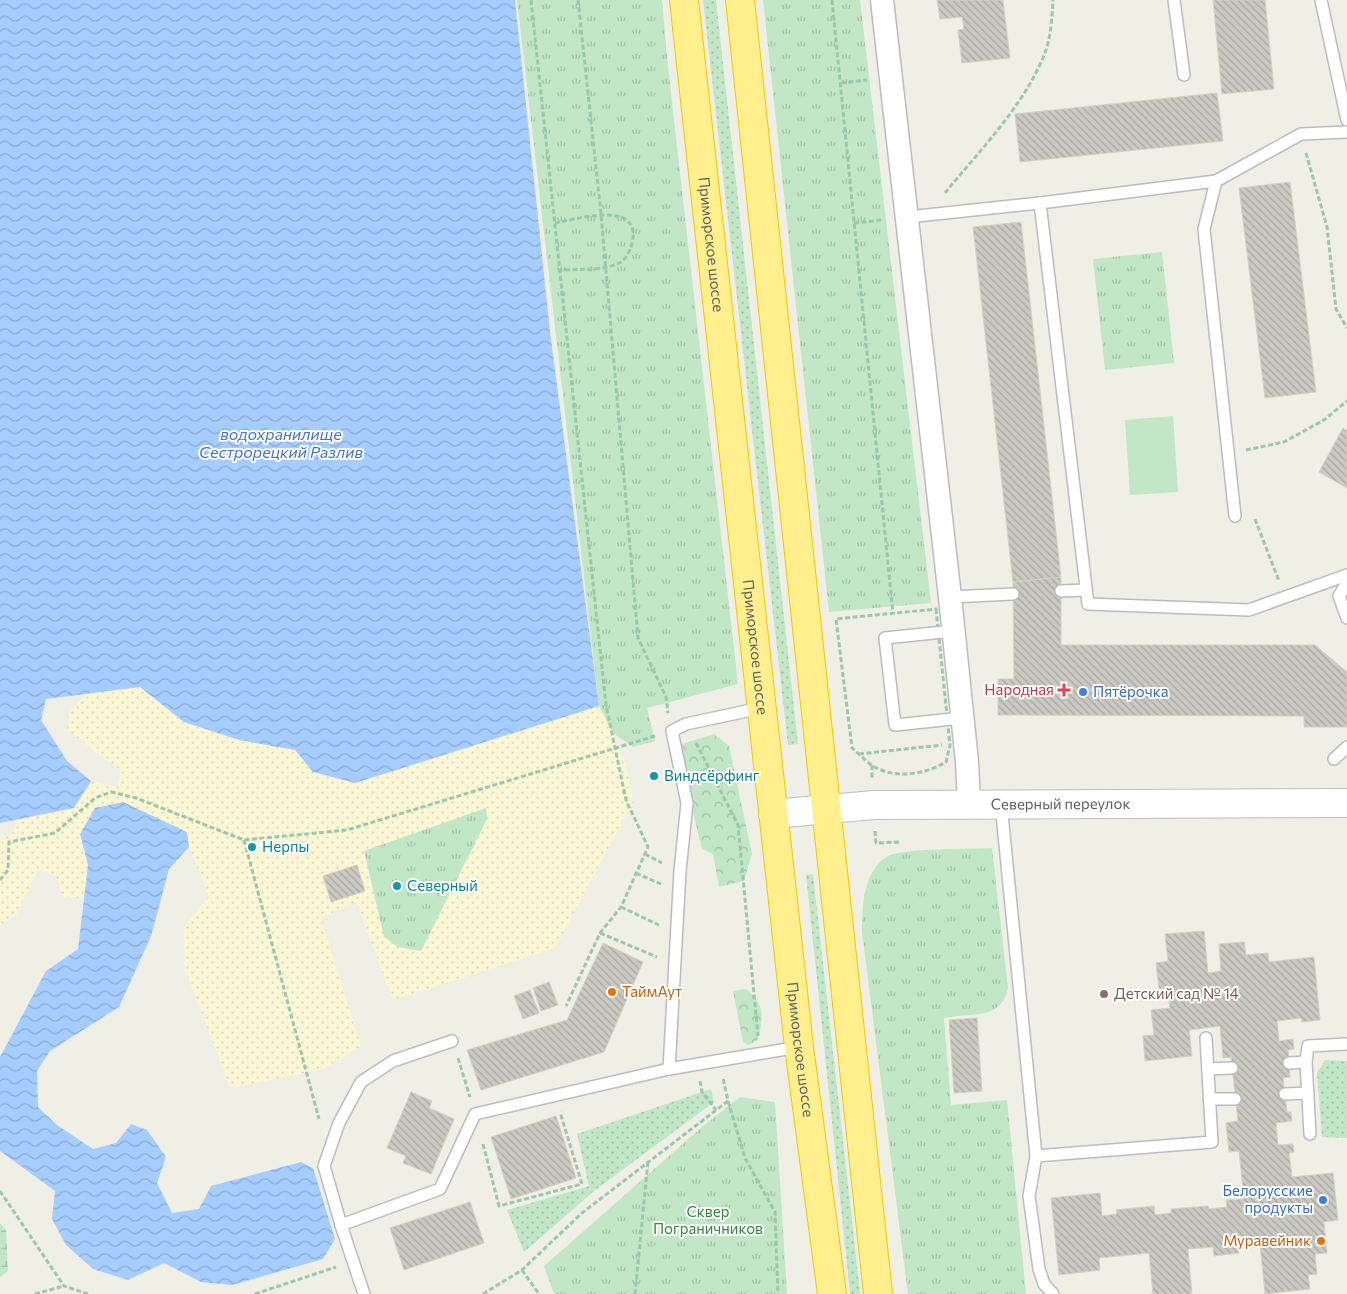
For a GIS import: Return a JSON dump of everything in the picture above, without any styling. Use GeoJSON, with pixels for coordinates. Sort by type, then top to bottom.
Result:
{"type":"FeatureCollection","features":[{"type":"Feature","properties":{"kind":"highway","name":"Приморское шоссе"},"geometry":{"type":"LineString","coordinates":[[684,0],[799,1047],[832,1294]]}},
{"type":"Feature","properties":{"kind":"highway"},"geometry":{"type":"LineString","coordinates":[[740,0],[878,1294]]}},
{"type":"Feature","properties":{"kind":"main road","name":"Северный переулок"},"geometry":{"type":"LineString","coordinates":[[773,814],[825,808],[969,804],[1347,803]]}},
{"type":"Feature","properties":{"kind":"street"},"geometry":{"type":"LineString","coordinates":[[882,0],[917,216],[969,804]]}},
{"type":"Feature","properties":{"kind":"lane"},"geometry":{"type":"LineString","coordinates":[[1174,0],[1184,75]]}},
{"type":"Feature","properties":{"kind":"lane"},"geometry":{"type":"LineString","coordinates":[[1321,0],[1347,120]]}},
{"type":"Feature","properties":{"kind":"lane"},"geometry":{"type":"LineString","coordinates":[[917,216],[1216,181],[1301,134],[1347,132]]}},
{"type":"Feature","properties":{"kind":"lane"},"geometry":{"type":"LineString","coordinates":[[1216,181],[1204,229],[1235,516]]}},
{"type":"Feature","properties":{"kind":"lane"},"geometry":{"type":"LineString","coordinates":[[1040,203],[1088,604],[1249,610],[1347,576]]}},
{"type":"Feature","properties":{"kind":"lane"},"geometry":{"type":"LineString","coordinates":[[1347,583],[1339,596],[1347,618]]}},
{"type":"Feature","properties":{"kind":"lane"},"geometry":{"type":"LineString","coordinates":[[1061,591],[1086,590]]}},
{"type":"Feature","properties":{"kind":"lane"},"geometry":{"type":"LineString","coordinates":[[950,597],[1013,594]]}},
{"type":"Feature","properties":{"kind":"lane"},"geometry":{"type":"LineString","coordinates":[[953,631],[885,638],[895,725],[962,718]]}},
{"type":"Feature","properties":{"kind":"lane"},"geometry":{"type":"LineString","coordinates":[[669,1068],[676,964],[676,933],[687,803],[672,731],[686,724],[762,708]]}},
{"type":"Feature","properties":{"kind":"lane"},"geometry":{"type":"LineString","coordinates":[[1334,759],[1347,747]]}},
{"type":"Feature","properties":{"kind":"lane"},"geometry":{"type":"LineString","coordinates":[[1001,804],[1036,1156],[1029,1196],[1039,1268],[1044,1284],[1053,1294]]}},
{"type":"Feature","properties":{"kind":"lane"},"geometry":{"type":"LineString","coordinates":[[1036,1156],[1212,1142],[1206,1038]]}},
{"type":"Feature","properties":{"kind":"lane"},"geometry":{"type":"LineString","coordinates":[[364,1294],[324,1166],[328,1154],[339,1123],[361,1082],[393,1061],[452,1041]]}},
{"type":"Feature","properties":{"kind":"lane"},"geometry":{"type":"LineString","coordinates":[[1310,1134],[1306,1062],[1308,1046],[1347,1044]]}},
{"type":"Feature","properties":{"kind":"lane"},"geometry":{"type":"LineString","coordinates":[[341,1225],[440,1189],[475,1114],[669,1068],[799,1047]]}},
{"type":"Feature","properties":{"kind":"lane"},"geometry":{"type":"LineString","coordinates":[[1289,1063],[1306,1062]]}},
{"type":"Feature","properties":{"kind":"lane"},"geometry":{"type":"LineString","coordinates":[[1208,1069],[1232,1068]]}},
{"type":"Feature","properties":{"kind":"lane"},"geometry":{"type":"LineString","coordinates":[[1285,1094],[1308,1093]]}},
{"type":"Feature","properties":{"kind":"lane"},"geometry":{"type":"LineString","coordinates":[[1209,1099],[1235,1099]]}},
{"type":"Feature","properties":{"kind":"path"},"geometry":{"type":"LineString","coordinates":[[531,0],[606,706],[626,800],[648,846],[621,907],[600,933],[566,1006]]}},
{"type":"Feature","properties":{"kind":"path"},"geometry":{"type":"LineString","coordinates":[[0,880],[8,870],[9,842],[55,833],[95,798],[111,792],[136,798],[244,840],[347,830],[672,731],[666,697],[638,638],[601,214],[578,0]]}},
{"type":"Feature","properties":{"kind":"path"},"geometry":{"type":"LineString","coordinates":[[832,0],[893,614]]}},
{"type":"Feature","properties":{"kind":"path"},"geometry":{"type":"LineString","coordinates":[[917,216],[989,140],[1026,89],[1045,52],[1053,0]]}},
{"type":"Feature","properties":{"kind":"path"},"geometry":{"type":"LineString","coordinates":[[1301,134],[1327,227],[1336,308],[1347,328]]}},
{"type":"Feature","properties":{"kind":"path"},"geometry":{"type":"LineString","coordinates":[[555,223],[601,214],[620,216],[630,224],[634,236],[630,252],[622,261],[605,266],[560,270]]}},
{"type":"Feature","properties":{"kind":"path"},"geometry":{"type":"LineString","coordinates":[[1229,454],[1284,442],[1324,420],[1347,401]]}},
{"type":"Feature","properties":{"kind":"path"},"geometry":{"type":"LineString","coordinates":[[1253,515],[1286,598]]}},
{"type":"Feature","properties":{"kind":"path"},"geometry":{"type":"LineString","coordinates":[[686,724],[738,825],[760,1054]]}},
{"type":"Feature","properties":{"kind":"path"},"geometry":{"type":"LineString","coordinates":[[859,754],[950,744]]}},
{"type":"Feature","properties":{"kind":"path"},"geometry":{"type":"LineString","coordinates":[[244,840],[328,1154]]}},
{"type":"Feature","properties":{"kind":"path"},"geometry":{"type":"LineString","coordinates":[[876,843],[900,842]]}},
{"type":"Feature","properties":{"kind":"path"},"geometry":{"type":"LineString","coordinates":[[636,873],[679,892]]}},
{"type":"Feature","properties":{"kind":"path"},"geometry":{"type":"LineString","coordinates":[[621,907],[676,933]]}},
{"type":"Feature","properties":{"kind":"path"},"geometry":{"type":"LineString","coordinates":[[600,933],[676,964]]}},
{"type":"Feature","properties":{"kind":"path"},"geometry":{"type":"LineString","coordinates":[[452,1041],[475,1114],[499,1206],[582,1184],[555,1095]]}},
{"type":"Feature","properties":{"kind":"path"},"geometry":{"type":"LineString","coordinates":[[719,1060],[728,1101],[745,1158],[775,1212],[778,1294]]}},
{"type":"Feature","properties":{"kind":"path"},"geometry":{"type":"LineString","coordinates":[[696,1064],[702,1092],[716,1110]]}},
{"type":"Feature","properties":{"kind":"path"},"geometry":{"type":"LineString","coordinates":[[483,1294],[522,1270],[582,1213],[728,1101]]}},
{"type":"Feature","properties":{"kind":"path"},"geometry":{"type":"LineString","coordinates":[[635,1294],[648,1161]]}},
{"type":"Feature","properties":{"kind":"path"},"geometry":{"type":"LineString","coordinates":[[0,1191],[64,1286]]}},
{"type":"Feature","properties":{"kind":"path"},"geometry":{"type":"LineString","coordinates":[[256,1294],[353,1261]]}},
{"type":"Feature","properties":{"kind":"path"},"geometry":{"type":"LineString","coordinates":[[522,1270],[539,1294]]}},
{"type":"Feature","properties":{"kind":"path"},"geometry":{"type":"LineString","coordinates":[[35,1294],[64,1286],[88,1294]]}},
{"type":"Feature","properties":{"kind":"green space"},"geometry":{"type":"Polygon","coordinates":[[[517,0],[662,0],[738,684],[647,708],[655,741],[633,747],[613,733],[599,706],[517,0]]]}},
{"type":"Feature","properties":{"kind":"green space"},"geometry":{"type":"Polygon","coordinates":[[[703,0],[716,0],[798,744],[788,745],[703,0]]]}},
{"type":"Feature","properties":{"kind":"green space"},"geometry":{"type":"Polygon","coordinates":[[[763,0],[860,0],[931,603],[829,612],[763,0]]]}},
{"type":"Feature","properties":{"kind":"green space"},"geometry":{"type":"Polygon","coordinates":[[[1162,252],[1174,363],[1105,370],[1093,259],[1162,252]]]}},
{"type":"Feature","properties":{"kind":"green space"},"geometry":{"type":"Polygon","coordinates":[[[1173,416],[1178,492],[1130,495],[1125,420],[1173,416]]]}},
{"type":"Feature","properties":{"kind":"green space"},"geometry":{"type":"Polygon","coordinates":[[[714,734],[729,746],[752,854],[744,881],[719,887],[713,854],[702,849],[693,812],[682,744],[714,734]]]}},
{"type":"Feature","properties":{"kind":"green space"},"geometry":{"type":"Polygon","coordinates":[[[486,808],[487,819],[421,951],[398,947],[384,937],[364,851],[486,808]]]}},
{"type":"Feature","properties":{"kind":"green space"},"geometry":{"type":"Polygon","coordinates":[[[992,848],[1008,988],[999,1006],[991,1011],[983,1014],[944,1018],[951,1105],[1007,1100],[1026,1294],[908,1294],[862,932],[866,890],[873,870],[888,856],[896,853],[922,850],[992,848]]]}},
{"type":"Feature","properties":{"kind":"green space"},"geometry":{"type":"Polygon","coordinates":[[[813,874],[860,1294],[850,1294],[806,875],[813,874]]]}},
{"type":"Feature","properties":{"kind":"green space"},"geometry":{"type":"Polygon","coordinates":[[[746,989],[757,1000],[762,1018],[757,1041],[748,1045],[743,1042],[733,991],[746,989]]]}},
{"type":"Feature","properties":{"kind":"green space"},"geometry":{"type":"Polygon","coordinates":[[[1325,1060],[1347,1061],[1347,1138],[1322,1137],[1317,1073],[1325,1060]]]}},
{"type":"Feature","properties":{"kind":"green space"},"geometry":{"type":"Polygon","coordinates":[[[711,1089],[714,1102],[594,1191],[524,1252],[507,1210],[589,1186],[577,1134],[711,1089]]]}},
{"type":"Feature","properties":{"kind":"green space","name":"Сквер Пограничников"},"geometry":{"type":"Polygon","coordinates":[[[740,1097],[775,1102],[787,1294],[554,1294],[544,1266],[702,1127],[740,1097]]]}},
{"type":"Feature","properties":{"kind":"green space"},"geometry":{"type":"Polygon","coordinates":[[[0,1223],[6,1230],[8,1271],[0,1277],[0,1223]]]}},
{"type":"Feature","properties":{"kind":"sand","name":"Северный"},"geometry":{"type":"Polygon","coordinates":[[[140,687],[184,722],[239,740],[295,750],[313,772],[355,783],[599,706],[626,764],[633,802],[555,948],[393,1000],[356,902],[321,918],[361,1046],[324,1069],[230,1088],[185,969],[184,927],[209,896],[189,847],[187,832],[80,834],[88,865],[84,898],[63,897],[55,875],[38,870],[16,915],[0,926],[0,836],[11,835],[18,819],[74,808],[91,781],[117,787],[121,771],[67,730],[69,712],[88,692],[140,687]]]}},
{"type":"Feature","properties":{"kind":"water","name":"водохранилище Сестрорецкий Разлив"},"geometry":{"type":"Polygon","coordinates":[[[0,0],[515,0],[550,332],[599,706],[355,783],[313,772],[295,750],[239,740],[184,722],[140,687],[46,699],[41,720],[67,761],[91,781],[74,808],[0,823],[0,0]]]}},
{"type":"Feature","properties":{"kind":"water"},"geometry":{"type":"Polygon","coordinates":[[[123,802],[187,832],[189,847],[169,869],[151,936],[119,1007],[50,1051],[37,1071],[38,1107],[57,1125],[93,1149],[116,1143],[131,1124],[147,1130],[166,1157],[157,1183],[172,1213],[199,1209],[211,1186],[301,1162],[313,1168],[335,1239],[323,1259],[232,1285],[201,1282],[164,1263],[128,1280],[93,1269],[66,1245],[52,1219],[55,1191],[0,1151],[0,1057],[46,971],[78,949],[88,865],[80,834],[95,808],[123,802]]]}},
{"type":"Feature","properties":{"kind":"building"},"geometry":{"type":"Polygon","coordinates":[[[937,0],[1003,0],[1010,58],[962,63],[958,30],[964,29],[962,17],[940,19],[937,0]]]}},
{"type":"Feature","properties":{"kind":"building"},"geometry":{"type":"Polygon","coordinates":[[[1213,0],[1265,0],[1274,89],[1222,94],[1213,0]]]}},
{"type":"Feature","properties":{"kind":"building"},"geometry":{"type":"Polygon","coordinates":[[[1217,93],[1223,141],[1020,162],[1015,114],[1217,93]]]}},
{"type":"Feature","properties":{"kind":"building"},"geometry":{"type":"Polygon","coordinates":[[[1290,182],[1316,392],[1265,398],[1239,188],[1290,182]]]}},
{"type":"Feature","properties":{"kind":"building"},"geometry":{"type":"Polygon","coordinates":[[[1021,222],[1061,577],[1013,582],[973,227],[1021,222]]]}},
{"type":"Feature","properties":{"kind":"building"},"geometry":{"type":"Polygon","coordinates":[[[1343,428],[1347,431],[1347,488],[1319,472],[1343,428]]]}},
{"type":"Feature","properties":{"kind":"building"},"geometry":{"type":"Polygon","coordinates":[[[1061,577],[1061,645],[1315,645],[1347,672],[1347,727],[1304,727],[1304,716],[998,715],[998,679],[1014,679],[1013,582],[1061,577]]]}},
{"type":"Feature","properties":{"kind":"building"},"geometry":{"type":"Polygon","coordinates":[[[357,865],[365,891],[331,902],[323,876],[357,865]]]}},
{"type":"Feature","properties":{"kind":"building"},"geometry":{"type":"Polygon","coordinates":[[[1204,931],[1208,973],[1221,971],[1219,944],[1244,942],[1246,955],[1268,953],[1269,962],[1314,957],[1320,1020],[1302,1022],[1301,1018],[1277,1021],[1279,1041],[1293,1039],[1294,1049],[1288,1050],[1290,1077],[1283,1078],[1287,1112],[1291,1112],[1292,1121],[1276,1123],[1278,1145],[1293,1144],[1294,1152],[1289,1153],[1292,1177],[1333,1173],[1338,1220],[1324,1222],[1327,1253],[1315,1254],[1317,1274],[1308,1275],[1310,1289],[1265,1294],[1260,1244],[1238,1246],[1239,1253],[1214,1256],[1213,1247],[1188,1249],[1192,1294],[1153,1294],[1149,1253],[1099,1258],[1100,1270],[1059,1275],[1051,1198],[1100,1193],[1102,1216],[1117,1214],[1116,1210],[1154,1206],[1155,1215],[1171,1213],[1171,1209],[1208,1206],[1209,1209],[1227,1207],[1226,1200],[1244,1199],[1239,1151],[1229,1152],[1226,1123],[1238,1121],[1231,1057],[1223,1058],[1220,1026],[1189,1030],[1192,1056],[1145,1061],[1143,1036],[1154,1035],[1151,1010],[1170,1008],[1168,988],[1159,989],[1156,963],[1168,961],[1165,934],[1204,931]]]}},
{"type":"Feature","properties":{"kind":"building"},"geometry":{"type":"Polygon","coordinates":[[[603,943],[643,962],[604,1052],[481,1090],[467,1050],[567,1020],[603,943]]]}},
{"type":"Feature","properties":{"kind":"building"},"geometry":{"type":"Polygon","coordinates":[[[549,982],[558,1005],[541,1011],[533,988],[549,982]]]}},
{"type":"Feature","properties":{"kind":"building"},"geometry":{"type":"Polygon","coordinates":[[[530,990],[539,1013],[523,1019],[514,996],[530,990]]]}},
{"type":"Feature","properties":{"kind":"building"},"geometry":{"type":"Polygon","coordinates":[[[977,1018],[982,1091],[954,1093],[949,1020],[977,1018]]]}},
{"type":"Feature","properties":{"kind":"building"},"geometry":{"type":"Polygon","coordinates":[[[411,1092],[432,1101],[429,1108],[454,1119],[431,1174],[403,1163],[406,1156],[387,1148],[411,1092]]]}},
{"type":"Feature","properties":{"kind":"building"},"geometry":{"type":"Polygon","coordinates":[[[556,1116],[576,1178],[511,1199],[491,1137],[556,1116]]]}},
{"type":"Feature","properties":{"kind":"building"},"geometry":{"type":"Polygon","coordinates":[[[470,1202],[484,1243],[404,1270],[390,1228],[470,1202]]]}},
{"type":"Feature","properties":{"kind":"place","name":"Народная"},"geometry":{"type":"Point","coordinates":[1064,690]}},
{"type":"Feature","properties":{"kind":"place","name":"Пятёрочка"},"geometry":{"type":"Point","coordinates":[1083,692]}},
{"type":"Feature","properties":{"kind":"place","name":"Виндсёрфинг"},"geometry":{"type":"Point","coordinates":[654,776]}},
{"type":"Feature","properties":{"kind":"place","name":"Нерпы"},"geometry":{"type":"Point","coordinates":[252,847]}},
{"type":"Feature","properties":{"kind":"place","name":"Северный"},"geometry":{"type":"Point","coordinates":[397,886]}},
{"type":"Feature","properties":{"kind":"place","name":"ТаймАут"},"geometry":{"type":"Point","coordinates":[612,992]}},
{"type":"Feature","properties":{"kind":"place","name":"Детский сад № 14"},"geometry":{"type":"Point","coordinates":[1104,994]}},
{"type":"Feature","properties":{"kind":"place","name":"Белорусские продукты"},"geometry":{"type":"Point","coordinates":[1323,1200]}},
{"type":"Feature","properties":{"kind":"place","name":"Муравейник"},"geometry":{"type":"Point","coordinates":[1321,1241]}}]}
